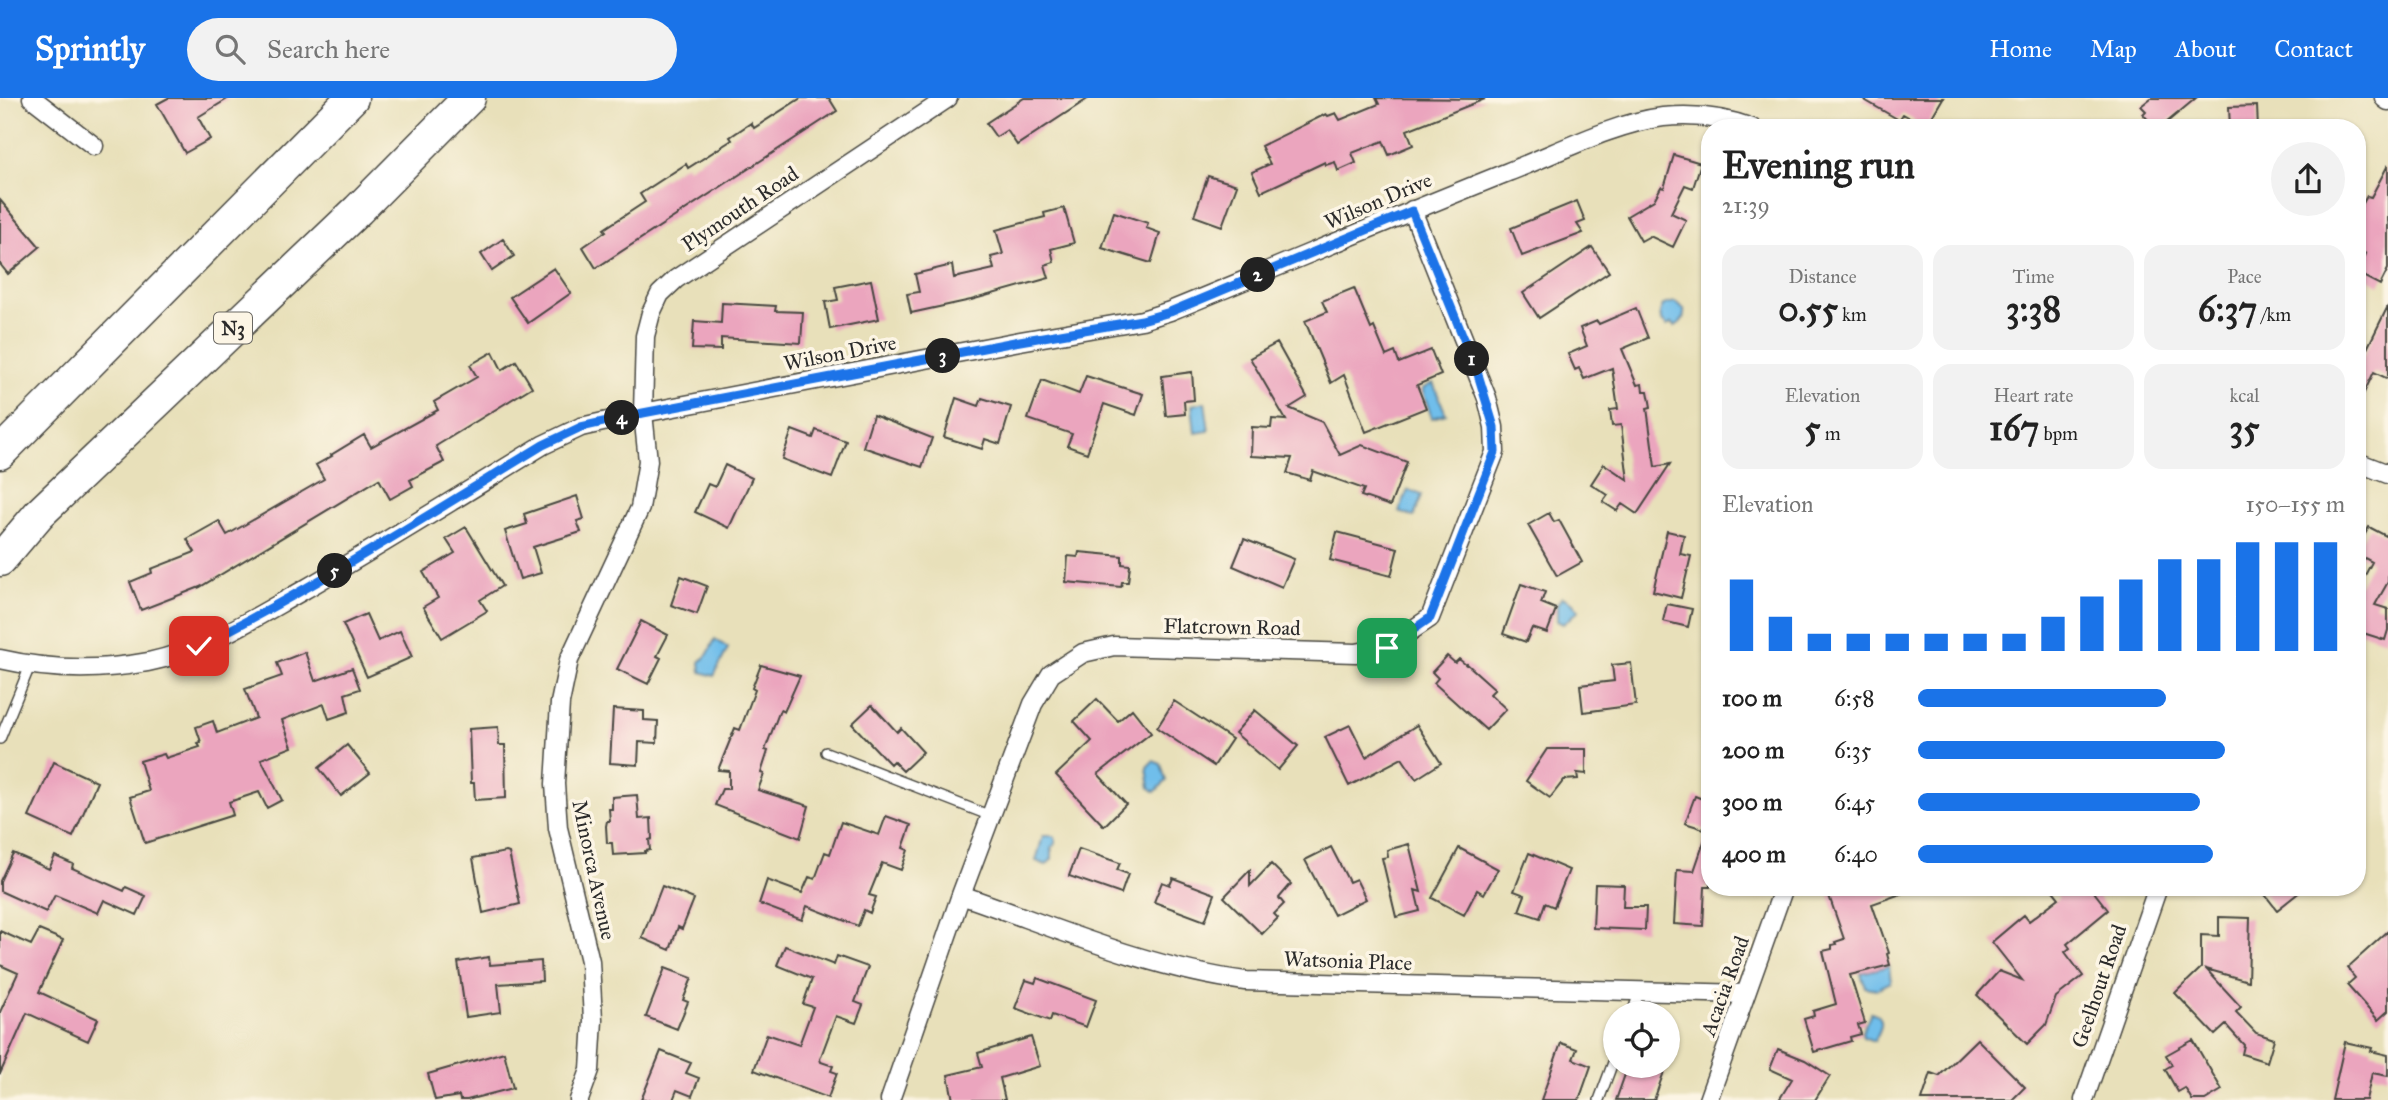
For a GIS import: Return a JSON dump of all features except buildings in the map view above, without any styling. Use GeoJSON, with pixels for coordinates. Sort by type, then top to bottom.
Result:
{"type":"FeatureCollection","features":[{"type":"Feature","properties":{"kind":"highway"},"geometry":{"type":"LineString","coordinates":[[0,453],[352,98]]}},
{"type":"Feature","properties":{"kind":"highway","name":"N3"},"geometry":{"type":"LineString","coordinates":[[0,560],[38,514],[358,210],[469,98]]}},
{"type":"Feature","properties":{"kind":"street"},"geometry":{"type":"LineString","coordinates":[[32,98],[94,146]]}},
{"type":"Feature","properties":{"kind":"street","name":"Plymouth Road"},"geometry":{"type":"LineString","coordinates":[[643,413],[645,336],[660,294],[676,279],[948,98]]}},
{"type":"Feature","properties":{"kind":"street"},"geometry":{"type":"LineString","coordinates":[[1705,116],[1706,98]]}},
{"type":"Feature","properties":{"kind":"street","name":"Wilson Drive"},"geometry":{"type":"LineString","coordinates":[[0,659],[30,666],[85,669],[148,662],[199,646],[322,579],[543,445],[581,427],[1020,341],[1142,320],[1170,312],[1619,128],[1662,117],[1705,116],[1720,119]]}},
{"type":"Feature","properties":{"kind":"street","name":"Flatcrown Road"},"geometry":{"type":"LineString","coordinates":[[890,1100],[961,895],[1032,704],[1051,674],[1083,653],[1114,646],[1356,653],[1387,648],[1430,618],[1495,452],[1494,427],[1480,380],[1412,211]]}},
{"type":"Feature","properties":{"kind":"street","name":"Minorca Avenue"},"geometry":{"type":"LineString","coordinates":[[579,1100],[590,1070],[593,1020],[590,961],[558,828],[555,784],[560,703],[569,660],[640,508],[646,486],[648,461],[643,413]]}},
{"type":"Feature","properties":{"kind":"street"},"geometry":{"type":"LineString","coordinates":[[2366,465],[2388,474]]}},
{"type":"Feature","properties":{"kind":"street","name":"Watsonia Place"},"geometry":{"type":"LineString","coordinates":[[961,895],[1162,965],[1245,981],[1746,994]]}},
{"type":"Feature","properties":{"kind":"street","name":"Acacia Road"},"geometry":{"type":"LineString","coordinates":[[1708,1100],[1781,896]]}},
{"type":"Feature","properties":{"kind":"street","name":"Geelhout Road"},"geometry":{"type":"LineString","coordinates":[[2084,1100],[2155,896]]}},
{"type":"Feature","properties":{"kind":"lane"},"geometry":{"type":"LineString","coordinates":[[0,739],[30,666]]}},
{"type":"Feature","properties":{"kind":"lane"},"geometry":{"type":"LineString","coordinates":[[826,752],[991,816]]}},
{"type":"Feature","properties":{"kind":"lane"},"geometry":{"type":"LineString","coordinates":[[1636,1001],[1639,993]]}},
{"type":"Feature","properties":{"kind":"lane"},"geometry":{"type":"LineString","coordinates":[[1599,1100],[1607,1078]]}},
{"type":"Feature","properties":{"kind":"water"},"geometry":{"type":"Polygon","coordinates":[[[1675,302],[1684,309],[1683,317],[1677,325],[1672,323],[1667,326],[1661,320],[1660,312],[1663,305],[1675,302]]]}},
{"type":"Feature","properties":{"kind":"water"},"geometry":{"type":"Polygon","coordinates":[[[1433,383],[1446,414],[1432,418],[1422,389],[1433,383]]]}},
{"type":"Feature","properties":{"kind":"water"},"geometry":{"type":"Polygon","coordinates":[[[1205,402],[1209,431],[1195,433],[1192,405],[1205,402]]]}},
{"type":"Feature","properties":{"kind":"water"},"geometry":{"type":"Polygon","coordinates":[[[1408,490],[1422,495],[1414,517],[1399,512],[1408,490]]]}},
{"type":"Feature","properties":{"kind":"water"},"geometry":{"type":"Polygon","coordinates":[[[1562,597],[1572,602],[1579,610],[1563,624],[1557,621],[1557,604],[1562,597]]]}},
{"type":"Feature","properties":{"kind":"water"},"geometry":{"type":"Polygon","coordinates":[[[715,639],[728,648],[714,676],[701,672],[700,662],[708,654],[715,639]]]}},
{"type":"Feature","properties":{"kind":"water"},"geometry":{"type":"Polygon","coordinates":[[[1153,761],[1161,764],[1166,781],[1155,792],[1150,788],[1147,767],[1153,761]]]}},
{"type":"Feature","properties":{"kind":"water"},"geometry":{"type":"Polygon","coordinates":[[[1043,836],[1054,836],[1056,841],[1052,849],[1052,859],[1046,865],[1036,861],[1043,836]]]}},
{"type":"Feature","properties":{"kind":"water"},"geometry":{"type":"Polygon","coordinates":[[[1889,966],[1891,982],[1877,989],[1865,987],[1861,973],[1889,966]]]}},
{"type":"Feature","properties":{"kind":"water"},"geometry":{"type":"Polygon","coordinates":[[[1871,1012],[1881,1020],[1874,1041],[1863,1037],[1862,1032],[1871,1012]]]}},
{"type":"Feature","properties":{"kind":"route"},"geometry":{"type":"LineString","coordinates":[[199,646],[322,579],[543,445],[581,427],[1020,341],[1142,320],[1170,312],[1412,211],[1487,398],[1494,427],[1495,452],[1430,618],[1387,648]]}}]}
